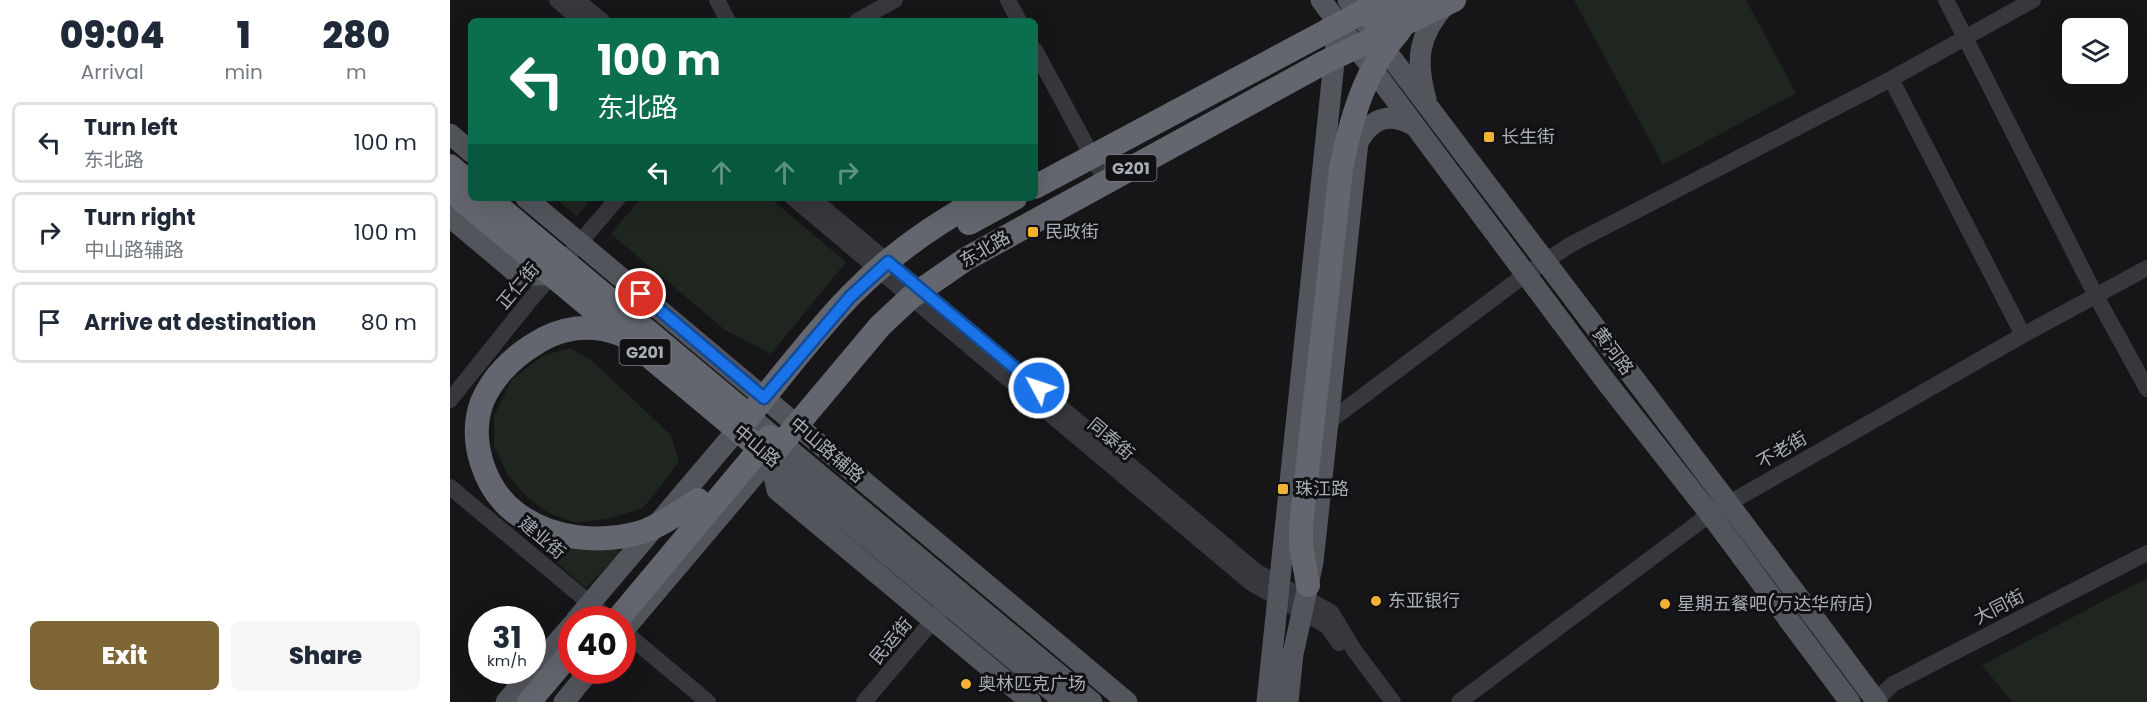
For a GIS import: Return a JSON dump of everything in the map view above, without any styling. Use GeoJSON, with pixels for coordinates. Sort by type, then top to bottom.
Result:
{"type":"FeatureCollection","features":[{"type":"Feature","properties":{"kind":"highway"},"geometry":{"type":"LineString","coordinates":[[1038,185],[1385,0]]}},
{"type":"Feature","properties":{"kind":"highway","name":"东北路"},"geometry":{"type":"LineString","coordinates":[[635,606],[870,317],[924,270],[959,245],[986,230],[1414,0]]}},
{"type":"Feature","properties":{"kind":"highway"},"geometry":{"type":"LineString","coordinates":[[1305,598],[1301,526],[1341,169],[1347,136],[1356,107],[1380,56],[1393,38],[1443,1]]}},
{"type":"Feature","properties":{"kind":"highway","name":"东北路"},"geometry":{"type":"LineString","coordinates":[[783,442],[880,326],[916,293],[984,248],[1305,73],[1443,1]]}},
{"type":"Feature","properties":{"kind":"highway","name":"G201"},"geometry":{"type":"LineString","coordinates":[[1038,169],[1286,38],[1340,6]]}},
{"type":"Feature","properties":{"kind":"highway"},"geometry":{"type":"LineString","coordinates":[[1286,38],[1305,73]]}},
{"type":"Feature","properties":{"kind":"highway"},"geometry":{"type":"LineString","coordinates":[[450,166],[468,181]]}},
{"type":"Feature","properties":{"kind":"highway","name":"中山路"},"geometry":{"type":"LineString","coordinates":[[450,190],[558,268],[750,414],[783,442]]}},
{"type":"Feature","properties":{"kind":"highway","name":"中山路"},"geometry":{"type":"LineString","coordinates":[[491,201],[625,336],[750,414]]}},
{"type":"Feature","properties":{"kind":"highway","name":"东北路"},"geometry":{"type":"LineString","coordinates":[[750,414],[850,297],[883,266],[939,224],[978,201]]}},
{"type":"Feature","properties":{"kind":"highway","name":"东北路"},"geometry":{"type":"LineString","coordinates":[[599,606],[698,500],[860,308],[889,280],[948,235],[1010,201]]}},
{"type":"Feature","properties":{"kind":"highway"},"geometry":{"type":"LineString","coordinates":[[625,336],[605,328],[571,329],[538,342],[509,363],[482,402],[478,423],[478,445],[484,470],[496,493],[515,513],[537,526],[561,534],[588,538],[618,537],[644,531],[698,500]]}},
{"type":"Feature","properties":{"kind":"highway"},"geometry":{"type":"LineString","coordinates":[[529,702],[558,668]]}},
{"type":"Feature","properties":{"kind":"highway"},"geometry":{"type":"LineString","coordinates":[[549,702],[564,684]]}},
{"type":"Feature","properties":{"kind":"main road"},"geometry":{"type":"LineString","coordinates":[[1428,106],[1419,64],[1421,46],[1426,31],[1443,1]]}},
{"type":"Feature","properties":{"kind":"main road","name":"黄河路"},"geometry":{"type":"LineString","coordinates":[[1340,6],[1366,42],[1417,128],[1607,383],[1710,514],[1850,702]]}},
{"type":"Feature","properties":{"kind":"main road"},"geometry":{"type":"LineString","coordinates":[[1267,702],[1340,6]]}},
{"type":"Feature","properties":{"kind":"main road","name":"黄河路"},"geometry":{"type":"LineString","coordinates":[[1366,42],[1428,106],[1729,503],[1876,702]]}},
{"type":"Feature","properties":{"kind":"main road"},"geometry":{"type":"LineString","coordinates":[[1305,73],[1313,74],[1320,79],[1330,99]]}},
{"type":"Feature","properties":{"kind":"main road"},"geometry":{"type":"LineString","coordinates":[[1288,702],[1293,654],[1312,562],[1358,142],[1365,130],[1374,122],[1386,118],[1405,121],[1417,128]]}},
{"type":"Feature","properties":{"kind":"main road"},"geometry":{"type":"LineString","coordinates":[[450,134],[468,149]]}},
{"type":"Feature","properties":{"kind":"main road"},"geometry":{"type":"LineString","coordinates":[[1326,139],[1358,142]]}},
{"type":"Feature","properties":{"kind":"main road","name":"中山路辅路"},"geometry":{"type":"LineString","coordinates":[[530,201],[579,243],[750,414],[783,442],[1127,702]]}},
{"type":"Feature","properties":{"kind":"main road"},"geometry":{"type":"LineString","coordinates":[[450,217],[519,275],[558,268]]}},
{"type":"Feature","properties":{"kind":"main road","name":"东北路"},"geometry":{"type":"LineString","coordinates":[[598,606],[750,414]]}},
{"type":"Feature","properties":{"kind":"main road","name":"东北路"},"geometry":{"type":"LineString","coordinates":[[636,607],[783,442]]}},
{"type":"Feature","properties":{"kind":"main road"},"geometry":{"type":"LineString","coordinates":[[783,442],[777,490],[1031,702]]}},
{"type":"Feature","properties":{"kind":"main road","name":"中山路"},"geometry":{"type":"LineString","coordinates":[[783,442],[946,603],[1065,702]]}},
{"type":"Feature","properties":{"kind":"main road","name":"中山路"},"geometry":{"type":"LineString","coordinates":[[783,442],[1092,702]]}},
{"type":"Feature","properties":{"kind":"main road"},"geometry":{"type":"LineString","coordinates":[[506,702],[558,641]]}},
{"type":"Feature","properties":{"kind":"main road"},"geometry":{"type":"LineString","coordinates":[[564,702],[579,684]]}},
{"type":"Feature","properties":{"kind":"street"},"geometry":{"type":"LineString","coordinates":[[557,0],[578,18]]}},
{"type":"Feature","properties":{"kind":"street"},"geometry":{"type":"LineString","coordinates":[[577,0],[598,18]]}},
{"type":"Feature","properties":{"kind":"street"},"geometry":{"type":"LineString","coordinates":[[717,0],[726,18]]}},
{"type":"Feature","properties":{"kind":"street"},"geometry":{"type":"LineString","coordinates":[[862,18],[895,0]]}},
{"type":"Feature","properties":{"kind":"street"},"geometry":{"type":"LineString","coordinates":[[1008,0],[1017,18]]}},
{"type":"Feature","properties":{"kind":"street"},"geometry":{"type":"LineString","coordinates":[[1946,0],[2096,296],[2147,389]]}},
{"type":"Feature","properties":{"kind":"street"},"geometry":{"type":"LineString","coordinates":[[1327,423],[1526,274],[1570,245],[1891,78],[2033,0]]}},
{"type":"Feature","properties":{"kind":"street"},"geometry":{"type":"LineString","coordinates":[[1038,56],[1106,182]]}},
{"type":"Feature","properties":{"kind":"street"},"geometry":{"type":"LineString","coordinates":[[1891,78],[2023,335]]}},
{"type":"Feature","properties":{"kind":"street","name":"正仁街"},"geometry":{"type":"LineString","coordinates":[[450,400],[615,201]]}},
{"type":"Feature","properties":{"kind":"street","name":"同泰街"},"geometry":{"type":"LineString","coordinates":[[797,201],[916,293],[1251,583],[1305,598],[1328,626],[1342,649],[1354,650],[1393,702]]}},
{"type":"Feature","properties":{"kind":"street","name":"同泰街"},"geometry":{"type":"LineString","coordinates":[[815,201],[883,266]]}},
{"type":"Feature","properties":{"kind":"street","name":"不老街"},"geometry":{"type":"LineString","coordinates":[[1460,702],[1710,514],[2023,335],[2147,268]]}},
{"type":"Feature","properties":{"kind":"street","name":"建业街"},"geometry":{"type":"LineString","coordinates":[[450,487],[588,606]]}},
{"type":"Feature","properties":{"kind":"street","name":"大同街"},"geometry":{"type":"LineString","coordinates":[[1876,702],[1893,684],[2147,553]]}},
{"type":"Feature","properties":{"kind":"street","name":"民运街"},"geometry":{"type":"LineString","coordinates":[[864,702],[946,603]]}},
{"type":"Feature","properties":{"kind":"street","name":"建业街"},"geometry":{"type":"LineString","coordinates":[[636,641],[708,702]]}},
{"type":"Feature","properties":{"kind":"shaded area"},"geometry":{"type":"Polygon","coordinates":[[[1574,0],[1746,0],[1796,93],[1663,165],[1574,0]]]}},
{"type":"Feature","properties":{"kind":"shaded area"},"geometry":{"type":"Polygon","coordinates":[[[558,201],[590,201],[577,217],[558,201]]]}},
{"type":"Feature","properties":{"kind":"shaded area"},"geometry":{"type":"Polygon","coordinates":[[[638,201],[774,201],[846,262],[771,354],[725,330],[611,234],[638,201]]]}},
{"type":"Feature","properties":{"kind":"shaded area"},"geometry":{"type":"Polygon","coordinates":[[[570,348],[591,360],[671,435],[679,462],[643,508],[612,518],[576,523],[551,514],[529,499],[509,477],[494,446],[494,416],[512,379],[543,356],[570,348]]]}},
{"type":"Feature","properties":{"kind":"shaded area"},"geometry":{"type":"Polygon","coordinates":[[[526,536],[560,547],[615,548],[621,552],[586,588],[526,536]]]}},
{"type":"Feature","properties":{"kind":"shaded area"},"geometry":{"type":"Polygon","coordinates":[[[2147,578],[2147,702],[2012,702],[1982,665],[2147,578]]]}},
{"type":"Feature","properties":{"kind":"place","name":"长生街"},"geometry":{"type":"Point","coordinates":[1489,137]}},
{"type":"Feature","properties":{"kind":"place","name":"民政街"},"geometry":{"type":"Point","coordinates":[1033,232]}},
{"type":"Feature","properties":{"kind":"place","name":"珠江路"},"geometry":{"type":"Point","coordinates":[1283,489]}},
{"type":"Feature","properties":{"kind":"place","name":"东亚银行"},"geometry":{"type":"Point","coordinates":[1376,601]}},
{"type":"Feature","properties":{"kind":"place","name":"星期五餐吧(万达华府店)"},"geometry":{"type":"Point","coordinates":[1665,604]}},
{"type":"Feature","properties":{"kind":"place","name":"奥林匹克广场"},"geometry":{"type":"Point","coordinates":[966,684]}},
{"type":"Feature","properties":{"kind":"route"},"geometry":{"type":"LineString","coordinates":[[641,294],[764,398],[850,297],[888,262],[1039,388]]}}]}
